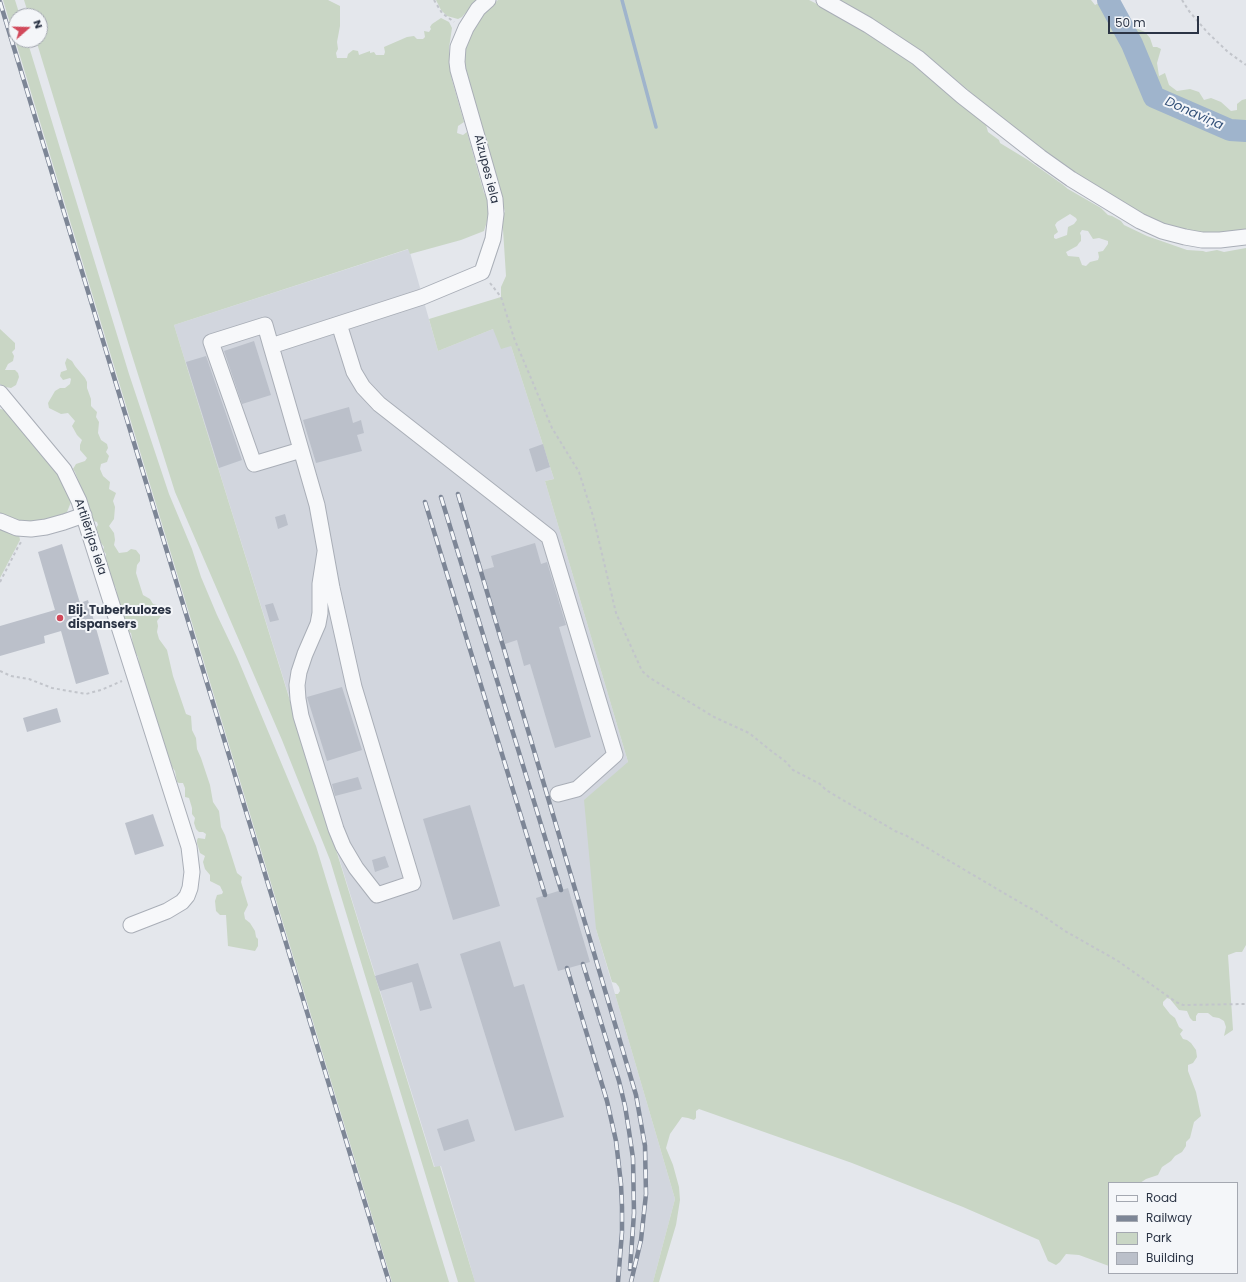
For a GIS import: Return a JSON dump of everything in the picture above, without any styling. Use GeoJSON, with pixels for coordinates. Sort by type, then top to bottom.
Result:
{"type":"FeatureCollection","features":[{"type":"Feature","properties":{"kind":"street","name":"Aizupes iela"},"geometry":{"type":"LineString","coordinates":[[482,272],[493,239],[496,208],[495,199],[458,70],[457,55],[458,47],[466,28],[478,9],[488,0]]}},
{"type":"Feature","properties":{"kind":"street"},"geometry":{"type":"LineString","coordinates":[[824,0],[868,25],[918,58],[962,96],[1040,158],[1071,180],[1140,221],[1162,231],[1190,238],[1220,240],[1246,237]]}},
{"type":"Feature","properties":{"kind":"street"},"geometry":{"type":"LineString","coordinates":[[271,346],[422,297],[482,272]]}},
{"type":"Feature","properties":{"kind":"street"},"geometry":{"type":"LineString","coordinates":[[339,324],[354,372],[363,387],[379,404],[549,537],[615,755],[577,789],[558,794]]}},
{"type":"Feature","properties":{"kind":"street"},"geometry":{"type":"LineString","coordinates":[[301,450],[254,464],[211,342],[265,325],[317,505],[326,552],[344,647],[354,687],[413,883],[377,895],[356,868],[343,846],[336,829],[301,716],[298,699],[297,685],[299,672],[318,624],[320,613],[320,584],[326,552]]}},
{"type":"Feature","properties":{"kind":"street","name":"Artilērijas iela"},"geometry":{"type":"LineString","coordinates":[[0,393],[64,470],[72,485],[84,515],[189,847],[192,872],[190,888],[187,896],[182,902],[167,911],[131,925]]}},
{"type":"Feature","properties":{"kind":"street"},"geometry":{"type":"LineString","coordinates":[[0,521],[17,528],[31,529],[46,527],[84,515]]}},
{"type":"Feature","properties":{"kind":"path"},"geometry":{"type":"LineString","coordinates":[[434,0],[438,8],[446,17],[466,28]]}},
{"type":"Feature","properties":{"kind":"path"},"geometry":{"type":"LineString","coordinates":[[1182,0],[1189,11],[1207,32],[1228,52],[1246,65]]}},
{"type":"Feature","properties":{"kind":"path"},"geometry":{"type":"LineString","coordinates":[[482,272],[501,297],[514,338],[552,428],[579,472],[593,516],[616,613],[642,671],[650,678],[714,716],[749,733],[786,762],[793,770],[820,784],[826,790],[895,831],[907,836],[1036,911],[1065,931],[1118,961],[1176,1002],[1183,1005],[1246,1004]]}},
{"type":"Feature","properties":{"kind":"path"},"geometry":{"type":"LineString","coordinates":[[0,582],[19,544],[23,541]]}},
{"type":"Feature","properties":{"kind":"path"},"geometry":{"type":"LineString","coordinates":[[0,671],[11,676],[29,679],[52,688],[86,694],[101,690],[134,676]]}},
{"type":"Feature","properties":{"kind":"shaded area"},"geometry":{"type":"Polygon","coordinates":[[[409,249],[438,351],[493,329],[511,346],[554,479],[545,481],[628,762],[596,929],[675,1199],[653,1282],[475,1282],[441,1166],[435,1168],[174,325],[409,249]]]}},
{"type":"Feature","properties":{"kind":"green space"},"geometry":{"type":"Polygon","coordinates":[[[3,0],[15,0],[18,8],[8,8],[8,16],[3,0]]]}},
{"type":"Feature","properties":{"kind":"green space"},"geometry":{"type":"Polygon","coordinates":[[[24,0],[328,0],[340,6],[340,26],[337,42],[338,49],[336,53],[337,58],[347,58],[348,54],[353,50],[358,51],[359,55],[370,51],[370,53],[374,52],[376,55],[384,55],[384,47],[407,37],[414,36],[417,39],[423,39],[425,37],[424,31],[429,32],[432,24],[441,18],[449,22],[452,28],[449,48],[449,62],[452,80],[464,122],[458,126],[457,133],[463,135],[467,132],[484,193],[488,199],[489,215],[484,231],[461,240],[410,254],[408,249],[174,325],[434,1167],[440,1166],[475,1282],[458,1282],[330,860],[282,740],[175,492],[38,48],[48,48],[48,8],[26,8],[24,0]]]}},
{"type":"Feature","properties":{"kind":"green space"},"geometry":{"type":"Polygon","coordinates":[[[436,0],[477,0],[462,17],[458,19],[447,16],[441,10],[436,0]]]}},
{"type":"Feature","properties":{"kind":"green space"},"geometry":{"type":"Polygon","coordinates":[[[498,0],[809,0],[849,20],[914,64],[986,125],[988,132],[999,140],[1000,143],[1028,160],[1068,189],[1101,208],[1108,215],[1121,221],[1124,225],[1147,236],[1187,250],[1206,252],[1217,250],[1224,252],[1246,248],[1246,945],[1242,952],[1236,952],[1228,955],[1233,1030],[1224,1036],[1226,1027],[1224,1021],[1219,1018],[1213,1017],[1208,1013],[1198,1013],[1196,1016],[1196,1021],[1193,1021],[1187,1011],[1179,1010],[1170,999],[1167,998],[1163,1002],[1163,1005],[1175,1018],[1179,1027],[1183,1030],[1180,1034],[1183,1039],[1191,1043],[1196,1050],[1197,1057],[1193,1063],[1188,1065],[1188,1071],[1196,1092],[1201,1116],[1194,1122],[1190,1138],[1186,1142],[1186,1146],[1182,1152],[1162,1167],[1158,1175],[1142,1182],[1108,1182],[1108,1266],[1079,1255],[1066,1254],[1056,1265],[1048,1261],[1039,1240],[963,1207],[852,1163],[699,1109],[696,1111],[696,1118],[694,1120],[682,1117],[670,1134],[666,1148],[673,1165],[679,1187],[680,1200],[676,1225],[659,1282],[653,1282],[675,1199],[615,994],[618,994],[620,991],[619,987],[616,983],[612,982],[596,929],[584,800],[628,762],[545,481],[554,479],[511,346],[501,349],[493,329],[438,351],[429,319],[501,297],[501,287],[506,276],[502,214],[505,212],[466,75],[464,54],[468,34],[486,10],[498,0]],[[1070,214],[1057,222],[1055,225],[1058,232],[1054,235],[1054,238],[1056,239],[1067,235],[1068,227],[1074,224],[1077,220],[1070,214]],[[1082,230],[1080,233],[1081,241],[1077,246],[1066,252],[1068,256],[1079,257],[1082,265],[1086,266],[1090,262],[1098,260],[1098,252],[1103,251],[1108,244],[1108,241],[1099,238],[1093,239],[1088,231],[1082,230]]]}},
{"type":"Feature","properties":{"kind":"green space"},"geometry":{"type":"Polygon","coordinates":[[[838,0],[1091,0],[1095,5],[1099,3],[1106,4],[1108,16],[1116,24],[1130,30],[1138,29],[1145,32],[1150,38],[1153,47],[1161,49],[1157,63],[1159,76],[1165,73],[1169,85],[1177,91],[1190,89],[1199,92],[1204,100],[1211,98],[1221,102],[1231,111],[1237,110],[1237,104],[1246,99],[1246,230],[1213,234],[1185,232],[1142,215],[1087,182],[1032,144],[937,64],[908,43],[838,0]]]}},
{"type":"Feature","properties":{"kind":"green space"},"geometry":{"type":"Polygon","coordinates":[[[18,48],[29,48],[129,374],[169,494],[192,549],[201,577],[237,657],[316,846],[449,1282],[392,1282],[18,48]]]}},
{"type":"Feature","properties":{"kind":"green space"},"geometry":{"type":"Polygon","coordinates":[[[0,329],[15,343],[15,349],[12,352],[14,356],[13,361],[8,364],[5,370],[15,370],[18,373],[19,377],[16,385],[11,388],[0,384],[0,329]]]}},
{"type":"Feature","properties":{"kind":"green space"},"geometry":{"type":"Polygon","coordinates":[[[67,358],[72,361],[87,382],[91,406],[97,412],[96,417],[99,422],[98,433],[101,440],[107,444],[108,448],[106,452],[109,456],[107,462],[101,464],[100,469],[103,476],[110,482],[109,489],[116,493],[113,501],[115,507],[114,519],[109,526],[114,533],[114,545],[119,553],[127,552],[131,549],[136,550],[140,555],[140,561],[137,565],[136,573],[143,595],[150,599],[153,604],[162,609],[161,616],[157,621],[157,632],[159,639],[167,650],[173,676],[186,714],[191,716],[192,730],[196,738],[197,749],[210,785],[213,802],[219,811],[221,827],[237,873],[242,877],[241,882],[248,905],[244,913],[245,919],[250,923],[258,939],[258,946],[255,951],[228,946],[226,915],[220,915],[216,911],[215,901],[217,895],[222,894],[223,892],[220,886],[210,881],[210,875],[205,869],[203,862],[205,856],[200,853],[197,843],[198,838],[205,839],[206,834],[199,832],[196,829],[194,823],[195,818],[192,814],[189,798],[185,797],[185,788],[183,783],[177,782],[175,771],[172,767],[145,689],[143,674],[140,670],[138,657],[134,650],[131,633],[126,630],[117,599],[115,586],[112,583],[105,560],[106,554],[103,550],[104,547],[99,540],[95,529],[98,525],[97,522],[90,518],[73,469],[76,464],[85,461],[87,458],[80,450],[82,440],[72,426],[75,421],[68,413],[61,414],[49,408],[48,403],[55,391],[60,388],[65,388],[70,384],[70,378],[63,380],[60,376],[61,372],[67,370],[65,363],[67,358]]]}},
{"type":"Feature","properties":{"kind":"green space"},"geometry":{"type":"Polygon","coordinates":[[[0,409],[6,410],[56,471],[71,502],[67,512],[60,517],[33,524],[0,517],[0,409]]]}},
{"type":"Feature","properties":{"kind":"green space"},"geometry":{"type":"Polygon","coordinates":[[[0,529],[19,535],[20,540],[0,578],[0,529]]]}},
{"type":"Feature","properties":{"kind":"building"},"geometry":{"type":"Polygon","coordinates":[[[254,341],[271,395],[242,404],[224,351],[254,341]]]}},
{"type":"Feature","properties":{"kind":"building"},"geometry":{"type":"Polygon","coordinates":[[[206,356],[242,460],[219,468],[186,362],[206,356]]]}},
{"type":"Feature","properties":{"kind":"building"},"geometry":{"type":"Polygon","coordinates":[[[349,407],[353,423],[361,420],[364,433],[357,435],[362,451],[316,463],[303,420],[349,407]]]}},
{"type":"Feature","properties":{"kind":"building"},"geometry":{"type":"Polygon","coordinates":[[[543,444],[550,467],[536,472],[529,449],[543,444]]]}},
{"type":"Feature","properties":{"kind":"building"},"geometry":{"type":"Polygon","coordinates":[[[285,514],[288,525],[278,529],[275,517],[285,514]]]}},
{"type":"Feature","properties":{"kind":"building"},"geometry":{"type":"Polygon","coordinates":[[[535,543],[541,564],[547,562],[566,625],[559,627],[591,737],[555,748],[530,664],[524,666],[517,640],[505,644],[483,570],[494,567],[491,556],[535,543]]]}},
{"type":"Feature","properties":{"kind":"building","name":"Bij. Tuberkulozes dispansers"},"geometry":{"type":"Polygon","coordinates":[[[62,544],[80,603],[88,600],[109,674],[76,684],[61,631],[44,636],[45,643],[0,656],[0,626],[55,610],[38,552],[62,544]]]}},
{"type":"Feature","properties":{"kind":"building"},"geometry":{"type":"Polygon","coordinates":[[[273,603],[279,620],[270,622],[265,605],[273,603]]]}},
{"type":"Feature","properties":{"kind":"building"},"geometry":{"type":"Polygon","coordinates":[[[342,687],[362,750],[327,761],[307,697],[342,687]]]}},
{"type":"Feature","properties":{"kind":"building"},"geometry":{"type":"Polygon","coordinates":[[[57,708],[61,722],[27,732],[23,718],[57,708]]]}},
{"type":"Feature","properties":{"kind":"building"},"geometry":{"type":"Polygon","coordinates":[[[358,777],[362,789],[335,796],[332,784],[358,777]]]}},
{"type":"Feature","properties":{"kind":"building"},"geometry":{"type":"Polygon","coordinates":[[[470,805],[500,906],[453,920],[423,819],[470,805]]]}},
{"type":"Feature","properties":{"kind":"building"},"geometry":{"type":"Polygon","coordinates":[[[153,814],[164,846],[135,855],[125,823],[153,814]]]}},
{"type":"Feature","properties":{"kind":"building"},"geometry":{"type":"Polygon","coordinates":[[[385,856],[389,867],[375,872],[372,860],[385,856]]]}},
{"type":"Feature","properties":{"kind":"building"},"geometry":{"type":"Polygon","coordinates":[[[568,888],[590,962],[558,971],[536,898],[568,888]]]}},
{"type":"Feature","properties":{"kind":"building"},"geometry":{"type":"Polygon","coordinates":[[[500,941],[514,987],[524,984],[564,1117],[515,1131],[460,954],[500,941]]]}},
{"type":"Feature","properties":{"kind":"building"},"geometry":{"type":"Polygon","coordinates":[[[418,963],[432,1008],[420,1011],[412,982],[380,991],[375,976],[418,963]]]}},
{"type":"Feature","properties":{"kind":"building"},"geometry":{"type":"Polygon","coordinates":[[[468,1119],[475,1141],[444,1151],[437,1129],[468,1119]]]}},
{"type":"Feature","properties":{"kind":"waterway"},"geometry":{"type":"LineString","coordinates":[[622,0],[656,127]]}},
{"type":"Feature","properties":{"kind":"waterway","name":"Donaviņa"},"geometry":{"type":"LineString","coordinates":[[1108,0],[1132,44],[1154,97],[1230,130],[1246,131]]}},
{"type":"Feature","properties":{"kind":"railway"},"geometry":{"type":"LineString","coordinates":[[0,2],[389,1282]]}},
{"type":"Feature","properties":{"kind":"railway"},"geometry":{"type":"LineString","coordinates":[[458,494],[636,1095],[645,1146],[646,1194],[641,1240],[631,1282]]}},
{"type":"Feature","properties":{"kind":"railway"},"geometry":{"type":"LineString","coordinates":[[441,497],[561,890]]}},
{"type":"Feature","properties":{"kind":"railway"},"geometry":{"type":"LineString","coordinates":[[425,502],[545,895]]}},
{"type":"Feature","properties":{"kind":"railway"},"geometry":{"type":"LineString","coordinates":[[583,964],[619,1081],[629,1131],[633,1158],[634,1213],[630,1269]]}},
{"type":"Feature","properties":{"kind":"railway"},"geometry":{"type":"LineString","coordinates":[[567,968],[607,1101],[616,1141],[622,1207],[622,1232],[618,1282]]}},
{"type":"Feature","properties":{"kind":"place","name":"Bij. Tuberkulozes dispansers"},"geometry":{"type":"Point","coordinates":[60,618]}}]}
